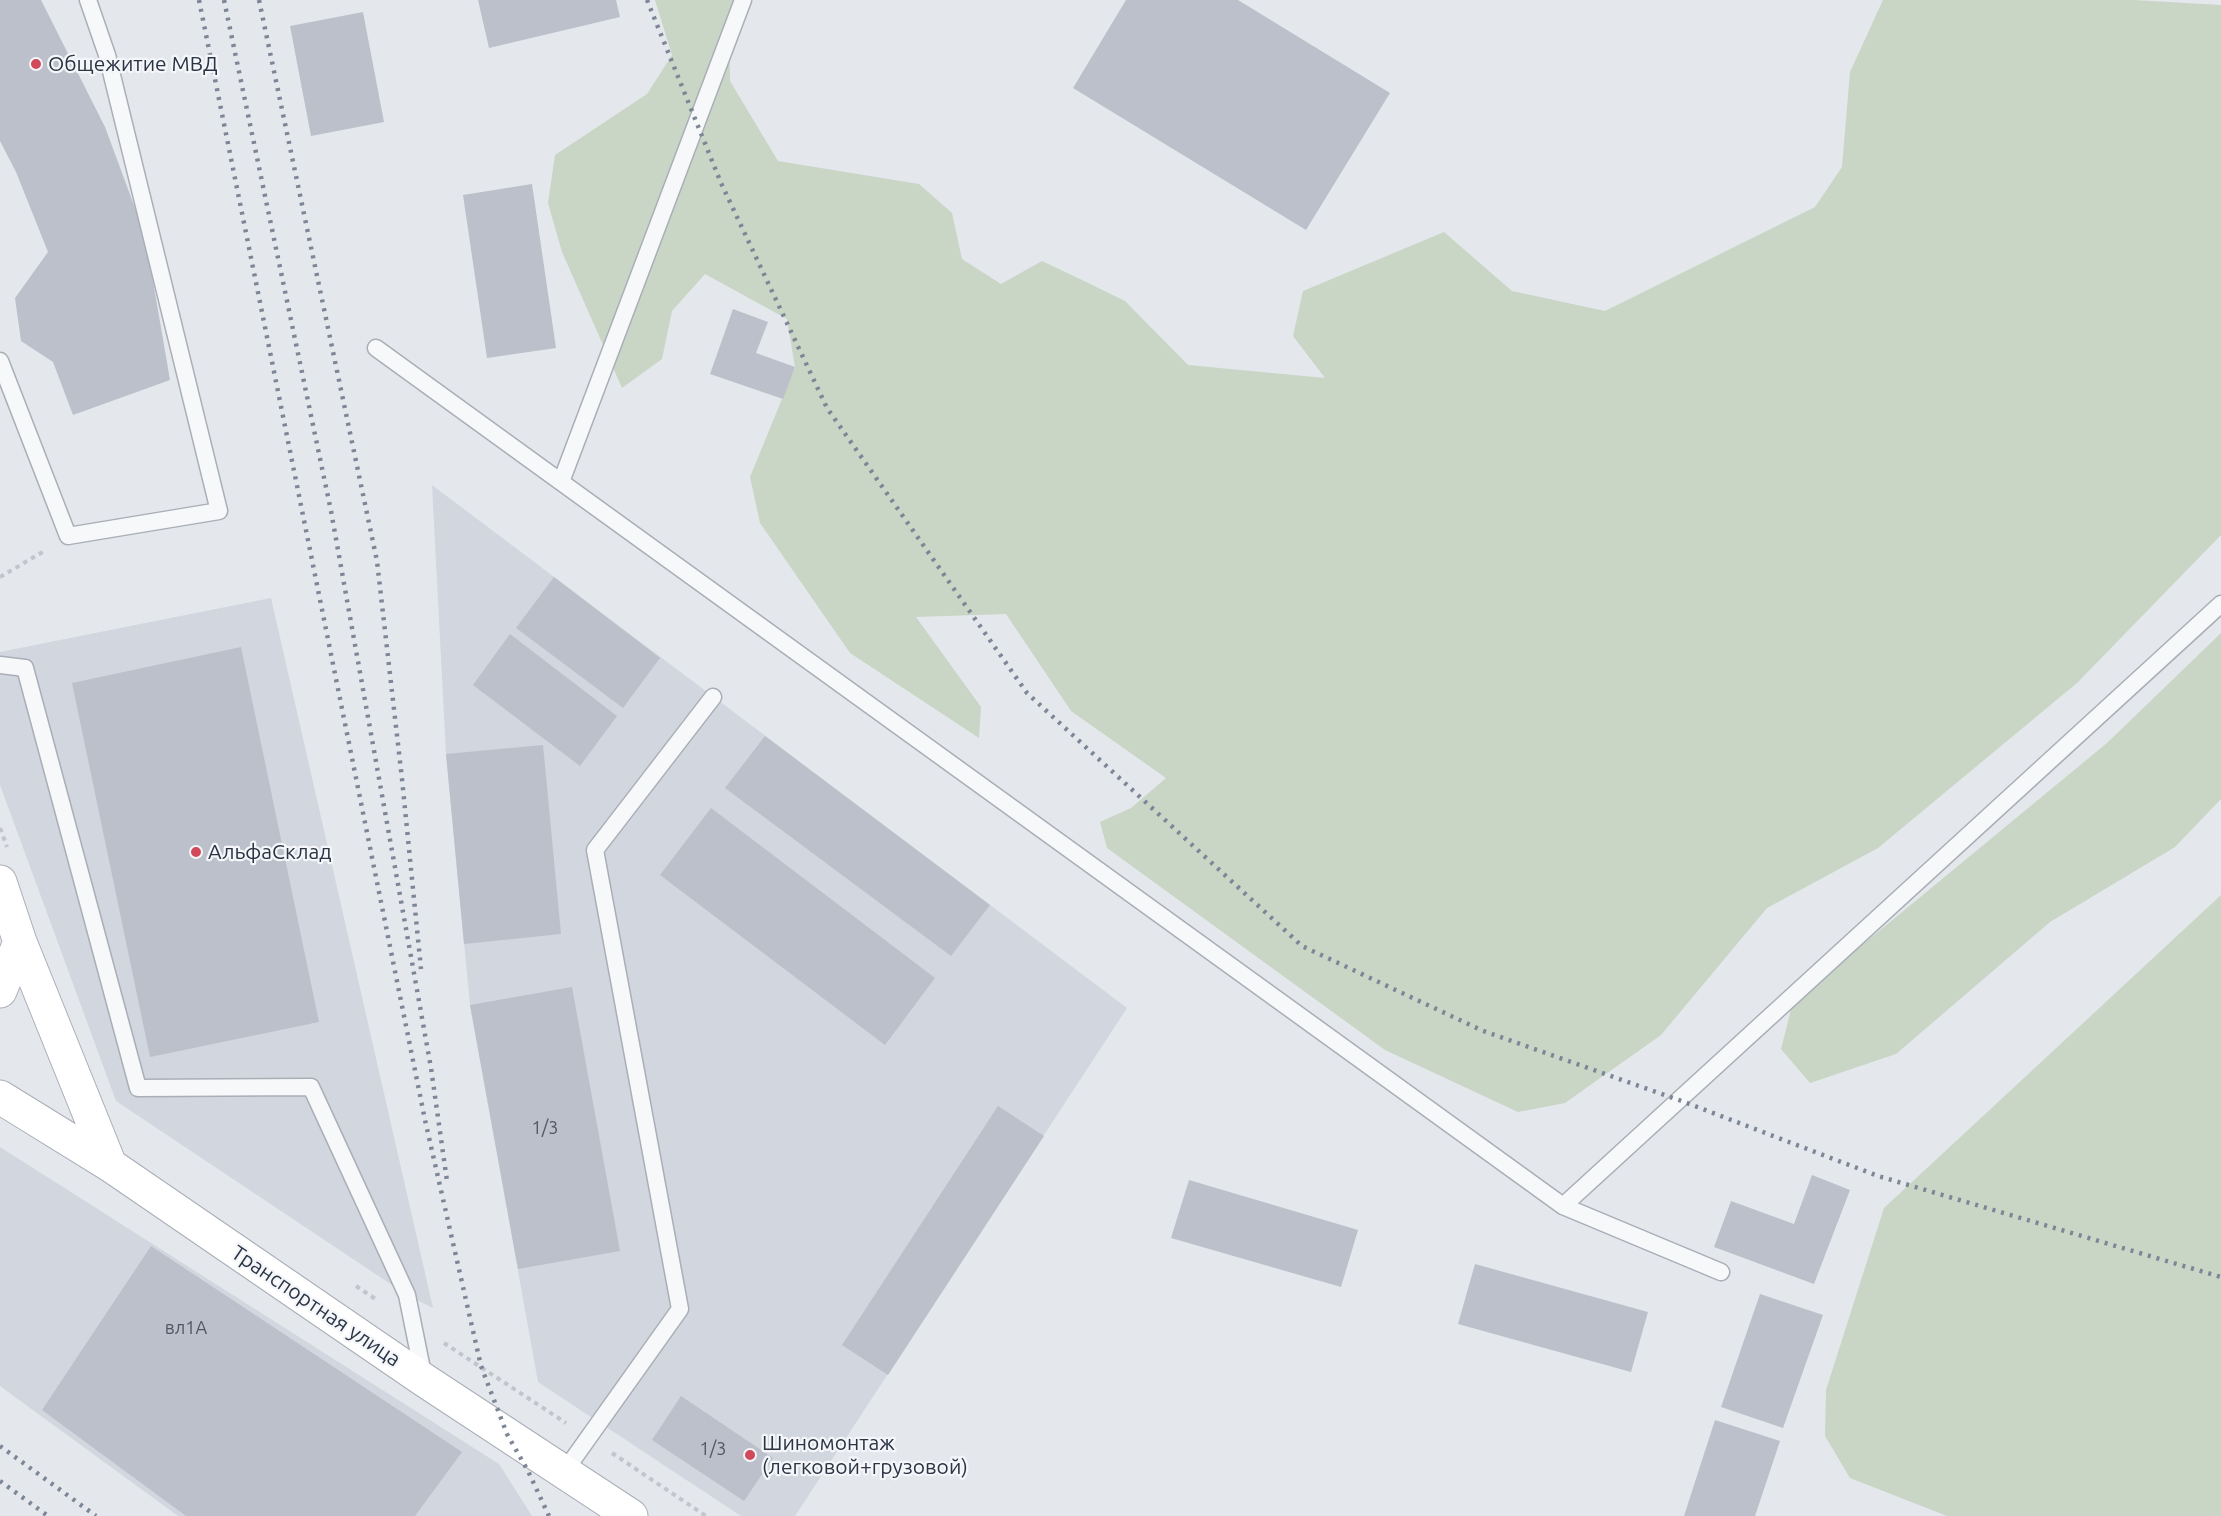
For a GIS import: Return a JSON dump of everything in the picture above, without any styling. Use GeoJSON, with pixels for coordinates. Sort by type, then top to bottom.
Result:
{"type":"FeatureCollection","features":[{"type":"Feature","properties":{"kind":"street"},"geometry":{"type":"LineString","coordinates":[[0,882],[20,942],[110,1166]]}},
{"type":"Feature","properties":{"kind":"street"},"geometry":{"type":"LineString","coordinates":[[0,991],[20,942]]}},
{"type":"Feature","properties":{"kind":"street","name":"Транспортная улица"},"geometry":{"type":"LineString","coordinates":[[0,1097],[110,1166],[424,1380],[631,1516]]}},
{"type":"Feature","properties":{"kind":"lane"},"geometry":{"type":"LineString","coordinates":[[0,361],[68,536],[219,511],[106,55],[88,0]]}},
{"type":"Feature","properties":{"kind":"lane"},"geometry":{"type":"LineString","coordinates":[[561,482],[743,0]]}},
{"type":"Feature","properties":{"kind":"lane"},"geometry":{"type":"LineString","coordinates":[[376,348],[1563,1206],[1721,1272]]}},
{"type":"Feature","properties":{"kind":"lane"},"geometry":{"type":"LineString","coordinates":[[1563,1206],[2221,604]]}},
{"type":"Feature","properties":{"kind":"lane"},"geometry":{"type":"LineString","coordinates":[[0,665],[25,668],[138,1088],[311,1087],[407,1295],[424,1380]]}},
{"type":"Feature","properties":{"kind":"lane"},"geometry":{"type":"LineString","coordinates":[[564,1472],[680,1310],[595,850],[713,697]]}},
{"type":"Feature","properties":{"kind":"path"},"geometry":{"type":"LineString","coordinates":[[0,578],[68,536]]}},
{"type":"Feature","properties":{"kind":"path"},"geometry":{"type":"LineString","coordinates":[[0,828],[8,850]]}},
{"type":"Feature","properties":{"kind":"path"},"geometry":{"type":"LineString","coordinates":[[352,1284],[482,1366]]}},
{"type":"Feature","properties":{"kind":"shaded area"},"geometry":{"type":"Polygon","coordinates":[[[432,485],[1127,1008],[795,1516],[741,1516],[538,1382],[470,1005],[446,754],[432,485]]]}},
{"type":"Feature","properties":{"kind":"shaded area"},"geometry":{"type":"Polygon","coordinates":[[[271,598],[433,1308],[407,1295],[116,1101],[0,785],[0,652],[271,598]]]}},
{"type":"Feature","properties":{"kind":"shaded area"},"geometry":{"type":"Polygon","coordinates":[[[0,1147],[499,1464],[532,1516],[178,1516],[0,1386],[0,1147]]]}},
{"type":"Feature","properties":{"kind":"green space"},"geometry":{"type":"Polygon","coordinates":[[[655,0],[744,0],[729,33],[730,81],[778,161],[919,184],[952,213],[962,259],[1001,284],[1042,261],[1125,301],[1188,365],[1325,378],[1293,336],[1303,291],[1444,232],[1512,291],[1605,311],[1815,207],[1842,167],[1850,72],[1883,0],[2134,0],[2221,5],[2221,535],[2077,683],[1878,848],[1767,908],[1661,1035],[1565,1103],[1518,1112],[1385,1050],[1107,848],[1100,822],[1131,808],[1166,778],[1071,711],[1006,614],[916,617],[981,707],[979,738],[850,653],[760,523],[750,477],[795,367],[787,319],[705,274],[672,311],[662,359],[622,388],[562,252],[548,203],[555,155],[647,94],[672,55],[655,0]]]}},
{"type":"Feature","properties":{"kind":"green space"},"geometry":{"type":"Polygon","coordinates":[[[2221,633],[2221,799],[2175,847],[2050,922],[1896,1054],[1810,1083],[1781,1049],[1793,1002],[2107,743],[2221,633]]]}},
{"type":"Feature","properties":{"kind":"green space"},"geometry":{"type":"Polygon","coordinates":[[[2221,895],[2221,1516],[1947,1516],[1850,1478],[1825,1436],[1826,1390],[1884,1208],[2221,895]]]}},
{"type":"Feature","properties":{"kind":"building"},"geometry":{"type":"Polygon","coordinates":[[[0,0],[41,0],[105,127],[145,235],[170,380],[73,415],[53,362],[21,341],[15,298],[48,252],[16,172],[0,141],[0,0]]]}},
{"type":"Feature","properties":{"kind":"building"},"geometry":{"type":"Polygon","coordinates":[[[478,0],[616,0],[620,17],[489,48],[478,0]]]}},
{"type":"Feature","properties":{"kind":"building"},"geometry":{"type":"Polygon","coordinates":[[[1126,0],[1238,0],[1390,93],[1306,230],[1073,88],[1126,0]]]}},
{"type":"Feature","properties":{"kind":"building"},"geometry":{"type":"Polygon","coordinates":[[[363,12],[384,122],[311,136],[290,26],[363,12]]]}},
{"type":"Feature","properties":{"kind":"building"},"geometry":{"type":"Polygon","coordinates":[[[532,184],[556,348],[487,358],[463,195],[532,184]]]}},
{"type":"Feature","properties":{"kind":"building"},"geometry":{"type":"Polygon","coordinates":[[[733,309],[768,322],[756,353],[795,367],[783,399],[710,374],[733,309]]]}},
{"type":"Feature","properties":{"kind":"building"},"geometry":{"type":"Polygon","coordinates":[[[554,577],[660,658],[623,708],[516,628],[554,577]]]}},
{"type":"Feature","properties":{"kind":"building"},"geometry":{"type":"Polygon","coordinates":[[[510,634],[617,716],[580,766],[473,685],[510,634]]]}},
{"type":"Feature","properties":{"kind":"building","name":"АльфаСклад"},"geometry":{"type":"Polygon","coordinates":[[[241,647],[319,1022],[150,1057],[72,683],[241,647]]]}},
{"type":"Feature","properties":{"kind":"building"},"geometry":{"type":"Polygon","coordinates":[[[765,736],[990,905],[951,956],[725,788],[765,736]]]}},
{"type":"Feature","properties":{"kind":"building"},"geometry":{"type":"Polygon","coordinates":[[[543,745],[561,934],[464,944],[446,754],[543,745]]]}},
{"type":"Feature","properties":{"kind":"building"},"geometry":{"type":"Polygon","coordinates":[[[711,808],[935,978],[885,1045],[660,875],[711,808]]]}},
{"type":"Feature","properties":{"kind":"building"},"geometry":{"type":"Polygon","coordinates":[[[572,987],[620,1251],[518,1269],[470,1005],[572,987]]]}},
{"type":"Feature","properties":{"kind":"building"},"geometry":{"type":"Polygon","coordinates":[[[998,1106],[1044,1136],[888,1375],[842,1345],[998,1106]]]}},
{"type":"Feature","properties":{"kind":"building"},"geometry":{"type":"Polygon","coordinates":[[[1812,1175],[1850,1190],[1814,1284],[1714,1247],[1731,1201],[1794,1224],[1812,1175]]]}},
{"type":"Feature","properties":{"kind":"building"},"geometry":{"type":"Polygon","coordinates":[[[1189,1180],[1358,1230],[1341,1287],[1171,1238],[1189,1180]]]}},
{"type":"Feature","properties":{"kind":"building"},"geometry":{"type":"Polygon","coordinates":[[[151,1246],[462,1452],[415,1516],[186,1516],[42,1410],[151,1246]]]}},
{"type":"Feature","properties":{"kind":"building"},"geometry":{"type":"Polygon","coordinates":[[[1475,1264],[1648,1312],[1631,1372],[1458,1324],[1475,1264]]]}},
{"type":"Feature","properties":{"kind":"building"},"geometry":{"type":"Polygon","coordinates":[[[1760,1294],[1823,1315],[1783,1428],[1721,1407],[1760,1294]]]}},
{"type":"Feature","properties":{"kind":"building"},"geometry":{"type":"Polygon","coordinates":[[[681,1396],[773,1458],[744,1501],[652,1440],[681,1396]]]}},
{"type":"Feature","properties":{"kind":"building"},"geometry":{"type":"Polygon","coordinates":[[[1715,1420],[1780,1441],[1755,1516],[1684,1516],[1715,1420]]]}},
{"type":"Feature","properties":{"kind":"railway"},"geometry":{"type":"LineString","coordinates":[[199,0],[425,1120],[481,1366],[507,1434],[528,1471],[549,1516]]}},
{"type":"Feature","properties":{"kind":"railway"},"geometry":{"type":"LineString","coordinates":[[224,0],[331,511],[431,1068],[447,1181]]}},
{"type":"Feature","properties":{"kind":"railway"},"geometry":{"type":"LineString","coordinates":[[259,0],[377,561],[421,969]]}},
{"type":"Feature","properties":{"kind":"railway"},"geometry":{"type":"LineString","coordinates":[[647,0],[721,183],[827,408],[1027,693],[1302,946],[1481,1030],[1679,1100],[1878,1176],[2221,1277]]}},
{"type":"Feature","properties":{"kind":"railway"},"geometry":{"type":"LineString","coordinates":[[0,1446],[96,1516]]}},
{"type":"Feature","properties":{"kind":"railway"},"geometry":{"type":"LineString","coordinates":[[0,1481],[48,1516]]}},
{"type":"Feature","properties":{"kind":"place","name":"Общежитие МВД"},"geometry":{"type":"Point","coordinates":[36,64]}},
{"type":"Feature","properties":{"kind":"place","name":"АльфаСклад"},"geometry":{"type":"Point","coordinates":[196,852]}},
{"type":"Feature","properties":{"kind":"place","name":"Шиномонтаж (легковой+грузовой)"},"geometry":{"type":"Point","coordinates":[750,1455]}}]}
